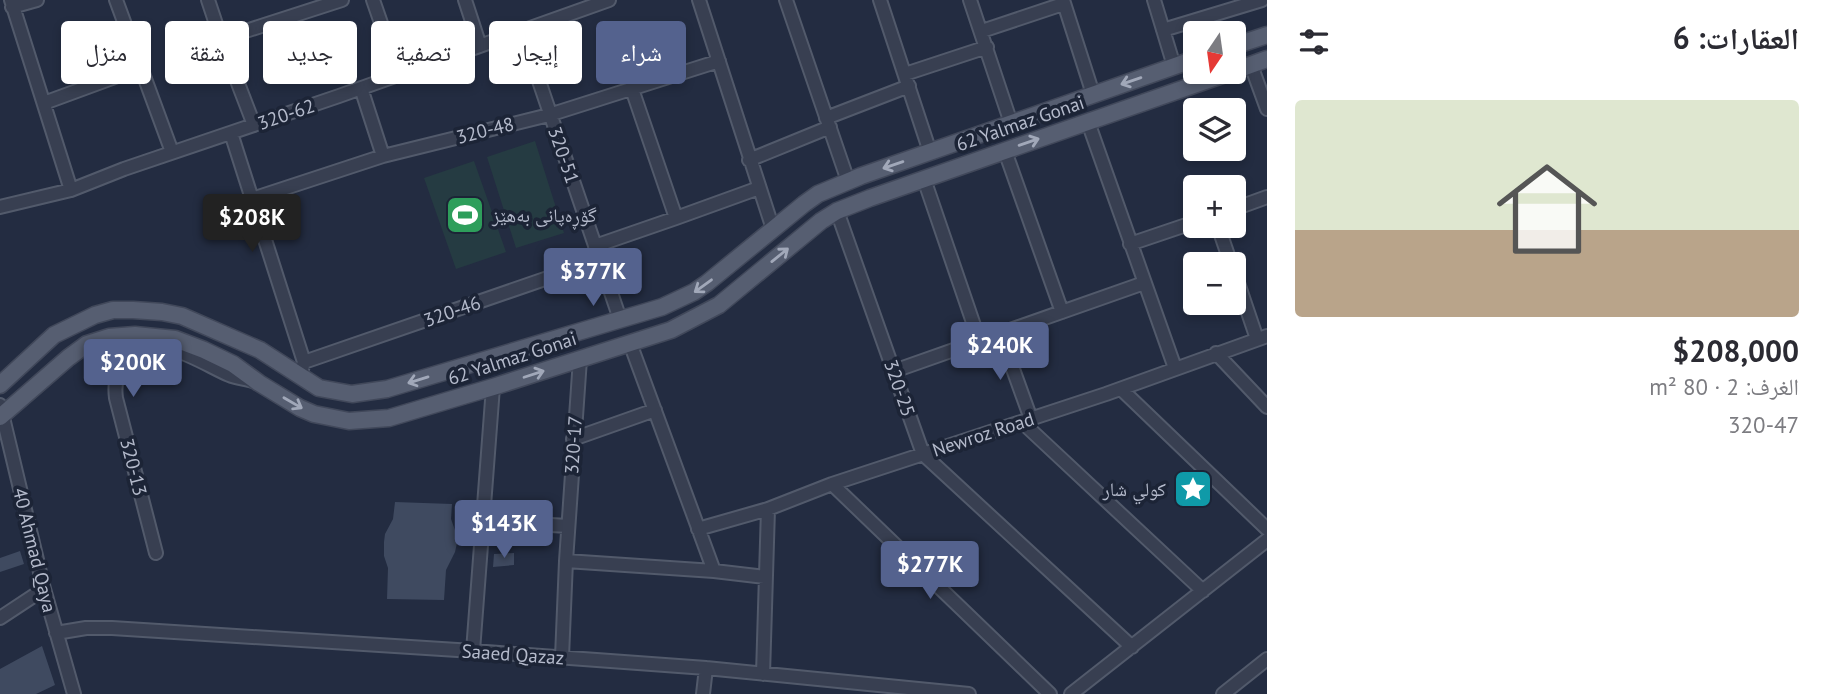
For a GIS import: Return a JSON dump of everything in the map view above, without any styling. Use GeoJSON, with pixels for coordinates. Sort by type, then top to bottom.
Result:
{"type":"FeatureCollection","features":[{"type":"Feature","properties":{"kind":"main road"},"geometry":{"type":"LineString","coordinates":[[1246,42],[1267,35]]}},
{"type":"Feature","properties":{"kind":"main road","name":"62 Yalmaz Gonai"},"geometry":{"type":"LineString","coordinates":[[1246,67],[1267,59]]}},
{"type":"Feature","properties":{"kind":"main road","name":"62 Yalmaz Gonai"},"geometry":{"type":"LineString","coordinates":[[0,385],[54,335],[95,315],[113,310],[133,310],[182,316],[302,370],[319,388],[352,394],[378,391],[662,307],[694,292],[818,194],[848,181],[1183,63]]}},
{"type":"Feature","properties":{"kind":"main road","name":"62 Yalmaz Gonai"},"geometry":{"type":"LineString","coordinates":[[1,412],[87,344],[109,337],[135,335],[175,339],[219,356],[259,383],[314,414],[349,421],[389,418],[671,330],[719,305],[821,221],[837,211],[1196,84]]}},
{"type":"Feature","properties":{"kind":"main road"},"geometry":{"type":"LineString","coordinates":[[742,254],[758,272]]}},
{"type":"Feature","properties":{"kind":"street"},"geometry":{"type":"LineString","coordinates":[[37,0],[12,4],[71,190]]}},
{"type":"Feature","properties":{"kind":"street"},"geometry":{"type":"LineString","coordinates":[[116,0],[124,21]]}},
{"type":"Feature","properties":{"kind":"street"},"geometry":{"type":"LineString","coordinates":[[208,0],[215,21]]}},
{"type":"Feature","properties":{"kind":"street"},"geometry":{"type":"LineString","coordinates":[[249,30],[342,0]]}},
{"type":"Feature","properties":{"kind":"street"},"geometry":{"type":"LineString","coordinates":[[373,0],[380,21]]}},
{"type":"Feature","properties":{"kind":"street"},"geometry":{"type":"LineString","coordinates":[[465,0],[480,46]]}},
{"type":"Feature","properties":{"kind":"street","name":"320-62"},"geometry":{"type":"LineString","coordinates":[[550,21],[609,0]]}},
{"type":"Feature","properties":{"kind":"street"},"geometry":{"type":"LineString","coordinates":[[699,0],[773,229]]}},
{"type":"Feature","properties":{"kind":"street"},"geometry":{"type":"LineString","coordinates":[[786,0],[848,181]]}},
{"type":"Feature","properties":{"kind":"street"},"geometry":{"type":"LineString","coordinates":[[880,0],[930,152]]}},
{"type":"Feature","properties":{"kind":"street"},"geometry":{"type":"LineString","coordinates":[[970,0],[1011,123]]}},
{"type":"Feature","properties":{"kind":"street"},"geometry":{"type":"LineString","coordinates":[[1154,0],[1174,66]]}},
{"type":"Feature","properties":{"kind":"street"},"geometry":{"type":"LineString","coordinates":[[1163,30],[1262,0]]}},
{"type":"Feature","properties":{"kind":"street"},"geometry":{"type":"LineString","coordinates":[[982,31],[1063,2],[1093,94]]}},
{"type":"Feature","properties":{"kind":"street","name":"320-62"},"geometry":{"type":"LineString","coordinates":[[475,48],[489,43]]}},
{"type":"Feature","properties":{"kind":"street"},"geometry":{"type":"LineString","coordinates":[[749,160],[828,123],[907,80],[987,47]]}},
{"type":"Feature","properties":{"kind":"street","name":"320-48"},"geometry":{"type":"LineString","coordinates":[[252,199],[383,156],[549,114],[719,61]]}},
{"type":"Feature","properties":{"kind":"street"},"geometry":{"type":"LineString","coordinates":[[1251,65],[1267,109]]}},
{"type":"Feature","properties":{"kind":"street"},"geometry":{"type":"LineString","coordinates":[[44,103],[96,84]]}},
{"type":"Feature","properties":{"kind":"street"},"geometry":{"type":"LineString","coordinates":[[148,84],[172,152]]}},
{"type":"Feature","properties":{"kind":"street"},"geometry":{"type":"LineString","coordinates":[[238,84],[254,125]]}},
{"type":"Feature","properties":{"kind":"street","name":"320-62"},"geometry":{"type":"LineString","coordinates":[[0,207],[71,190],[172,152],[373,84]]}},
{"type":"Feature","properties":{"kind":"street","name":"320-51"},"geometry":{"type":"LineString","coordinates":[[539,84],[620,319]]}},
{"type":"Feature","properties":{"kind":"street"},"geometry":{"type":"LineString","coordinates":[[361,88],[383,156]]}},
{"type":"Feature","properties":{"kind":"street"},"geometry":{"type":"LineString","coordinates":[[632,89],[676,218]]}},
{"type":"Feature","properties":{"kind":"street"},"geometry":{"type":"LineString","coordinates":[[1088,122],[1175,368]]}},
{"type":"Feature","properties":{"kind":"street"},"geometry":{"type":"LineString","coordinates":[[231,133],[302,370]]}},
{"type":"Feature","properties":{"kind":"street"},"geometry":{"type":"LineString","coordinates":[[1005,151],[1062,312]]}},
{"type":"Feature","properties":{"kind":"street"},"geometry":{"type":"LineString","coordinates":[[925,179],[979,341]]}},
{"type":"Feature","properties":{"kind":"street"},"geometry":{"type":"LineString","coordinates":[[595,246],[759,188]]}},
{"type":"Feature","properties":{"kind":"street"},"geometry":{"type":"LineString","coordinates":[[1246,205],[1267,197]]}},
{"type":"Feature","properties":{"kind":"street","name":"320-25"},"geometry":{"type":"LineString","coordinates":[[837,211],[923,454],[1132,647]]}},
{"type":"Feature","properties":{"kind":"street"},"geometry":{"type":"LineString","coordinates":[[1130,244],[1183,226]]}},
{"type":"Feature","properties":{"kind":"street","name":"320-46"},"geometry":{"type":"LineString","coordinates":[[302,370],[600,260]]}},
{"type":"Feature","properties":{"kind":"street"},"geometry":{"type":"LineString","coordinates":[[894,371],[1144,284]]}},
{"type":"Feature","properties":{"kind":"street"},"geometry":{"type":"LineString","coordinates":[[1246,299],[1262,337]]}},
{"type":"Feature","properties":{"kind":"street"},"geometry":{"type":"LineString","coordinates":[[1000,333],[1027,420],[1203,590]]}},
{"type":"Feature","properties":{"kind":"street","name":"Newroz Road"},"geometry":{"type":"LineString","coordinates":[[698,529],[768,509],[832,484],[1121,389],[1262,337]]}},
{"type":"Feature","properties":{"kind":"street"},"geometry":{"type":"LineString","coordinates":[[630,343],[714,571]]}},
{"type":"Feature","properties":{"kind":"street","name":"320-13"},"geometry":{"type":"LineString","coordinates":[[156,553],[116,398],[116,380],[123,363],[141,348],[155,346],[191,357],[232,376],[259,383]]}},
{"type":"Feature","properties":{"kind":"street"},"geometry":{"type":"LineString","coordinates":[[1216,353],[1267,407]]}},
{"type":"Feature","properties":{"kind":"street","name":"320-17"},"geometry":{"type":"LineString","coordinates":[[562,657],[579,359]]}},
{"type":"Feature","properties":{"kind":"street"},"geometry":{"type":"LineString","coordinates":[[473,651],[493,387]]}},
{"type":"Feature","properties":{"kind":"street"},"geometry":{"type":"LineString","coordinates":[[1121,389],[1267,529]]}},
{"type":"Feature","properties":{"kind":"street"},"geometry":{"type":"LineString","coordinates":[[573,439],[655,410]]}},
{"type":"Feature","properties":{"kind":"street","name":"40 Ahmad Qaya"},"geometry":{"type":"LineString","coordinates":[[1,412],[44,589],[74,694]]}},
{"type":"Feature","properties":{"kind":"street"},"geometry":{"type":"LineString","coordinates":[[832,484],[1050,694]]}},
{"type":"Feature","properties":{"kind":"street"},"geometry":{"type":"LineString","coordinates":[[763,674],[768,509]]}},
{"type":"Feature","properties":{"kind":"street"},"geometry":{"type":"LineString","coordinates":[[482,520],[568,526]]}},
{"type":"Feature","properties":{"kind":"street"},"geometry":{"type":"LineString","coordinates":[[1071,694],[1267,540]]}},
{"type":"Feature","properties":{"kind":"street"},"geometry":{"type":"LineString","coordinates":[[566,561],[765,577]]}},
{"type":"Feature","properties":{"kind":"street"},"geometry":{"type":"LineString","coordinates":[[0,618],[44,589]]}},
{"type":"Feature","properties":{"kind":"street","name":"Saaed Qazaz"},"geometry":{"type":"LineString","coordinates":[[56,633],[86,628],[113,628],[473,651],[706,668],[969,694]]}},
{"type":"Feature","properties":{"kind":"street"},"geometry":{"type":"LineString","coordinates":[[1223,694],[1267,659]]}},
{"type":"Feature","properties":{"kind":"street"},"geometry":{"type":"LineString","coordinates":[[703,694],[706,668]]}},
{"type":"Feature","properties":{"kind":"shaded area"},"geometry":{"type":"Polygon","coordinates":[[[535,141],[564,233],[516,248],[487,157],[535,141]]]}},
{"type":"Feature","properties":{"kind":"shaded area","name":"گۆڕەپانی بەهێز"},"geometry":{"type":"Polygon","coordinates":[[[474,161],[506,252],[456,269],[424,178],[474,161]]]}},
{"type":"Feature","properties":{"kind":"building"},"geometry":{"type":"Polygon","coordinates":[[[395,502],[452,504],[451,519],[457,543],[446,570],[444,600],[387,599],[388,568],[384,556],[384,542],[393,519],[395,502]]]}},
{"type":"Feature","properties":{"kind":"building"},"geometry":{"type":"Polygon","coordinates":[[[20,551],[24,564],[0,572],[0,558],[20,551]]]}},
{"type":"Feature","properties":{"kind":"building"},"geometry":{"type":"Polygon","coordinates":[[[514,553],[514,565],[493,567],[494,554],[514,553]]]}},
{"type":"Feature","properties":{"kind":"building"},"geometry":{"type":"Polygon","coordinates":[[[42,646],[55,685],[36,694],[0,694],[0,669],[42,646]]]}},
{"type":"Feature","properties":{"kind":"place","name":"گۆڕەپانی بەهێز"},"geometry":{"type":"Point","coordinates":[465,215]}},
{"type":"Feature","properties":{"kind":"place","name":"كولي شار"},"geometry":{"type":"Point","coordinates":[1193,489]}}]}
